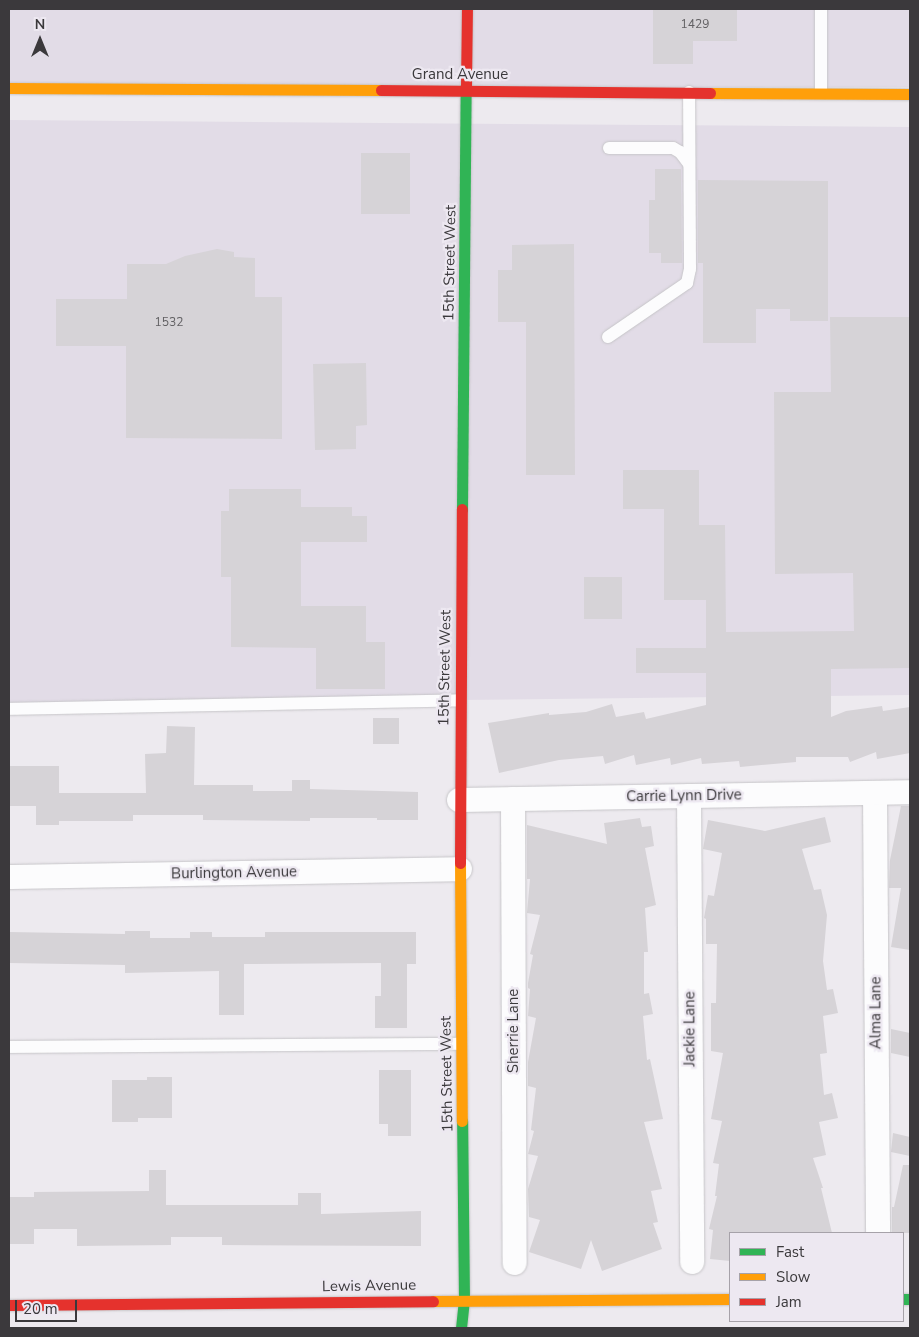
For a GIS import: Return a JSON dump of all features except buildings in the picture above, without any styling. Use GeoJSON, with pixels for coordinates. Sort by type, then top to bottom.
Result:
{"type":"FeatureCollection","features":[{"type":"Feature","properties":{"kind":"street","name":"15th Street West"},"geometry":{"type":"LineString","coordinates":[[461,1328],[464,1300],[458,800],[467,9]]}},
{"type":"Feature","properties":{"kind":"street","name":"Grand Avenue"},"geometry":{"type":"LineString","coordinates":[[9,88],[910,94]]}},
{"type":"Feature","properties":{"kind":"street","name":"Carrie Lynn Drive"},"geometry":{"type":"LineString","coordinates":[[458,800],[910,792]]}},
{"type":"Feature","properties":{"kind":"street","name":"Alma Lane"},"geometry":{"type":"LineString","coordinates":[[874,793],[878,1232]]}},
{"type":"Feature","properties":{"kind":"street","name":"Jackie Lane"},"geometry":{"type":"LineString","coordinates":[[689,796],[692,1262]]}},
{"type":"Feature","properties":{"kind":"street","name":"Sherrie Lane"},"geometry":{"type":"LineString","coordinates":[[513,799],[515,1263]]}},
{"type":"Feature","properties":{"kind":"street","name":"Burlington Avenue"},"geometry":{"type":"LineString","coordinates":[[9,877],[460,869]]}},
{"type":"Feature","properties":{"kind":"street","name":"Lewis Avenue"},"geometry":{"type":"LineString","coordinates":[[9,1305],[729,1299]]}},
{"type":"Feature","properties":{"kind":"lane"},"geometry":{"type":"LineString","coordinates":[[821,9],[821,93]]}},
{"type":"Feature","properties":{"kind":"lane"},"geometry":{"type":"LineString","coordinates":[[608,337],[687,283],[690,269],[689,92]]}},
{"type":"Feature","properties":{"kind":"lane"},"geometry":{"type":"LineString","coordinates":[[609,148],[673,148],[680,152],[689,164]]}},
{"type":"Feature","properties":{"kind":"lane"},"geometry":{"type":"LineString","coordinates":[[9,709],[460,700]]}},
{"type":"Feature","properties":{"kind":"lane"},"geometry":{"type":"LineString","coordinates":[[9,1047],[461,1044]]}},
{"type":"Feature","properties":{"kind":"shaded area"},"geometry":{"type":"Polygon","coordinates":[[[9,9],[910,9],[910,87],[9,87],[9,9]]]}},
{"type":"Feature","properties":{"kind":"shaded area"},"geometry":{"type":"Polygon","coordinates":[[[9,120],[910,127],[910,695],[460,700],[9,709],[9,120]]]}},
{"type":"Feature","properties":{"kind":"traffic: fast"},"geometry":{"type":"LineString","coordinates":[[462,509],[466,87]]}},
{"type":"Feature","properties":{"kind":"traffic: fast"},"geometry":{"type":"LineString","coordinates":[[461,1328],[464,1300],[462,1121]]}},
{"type":"Feature","properties":{"kind":"traffic: fast"},"geometry":{"type":"LineString","coordinates":[[904,1299],[910,1299]]}},
{"type":"Feature","properties":{"kind":"traffic: slow"},"geometry":{"type":"LineString","coordinates":[[9,88],[381,90]]}},
{"type":"Feature","properties":{"kind":"traffic: slow"},"geometry":{"type":"LineString","coordinates":[[710,93],[910,94]]}},
{"type":"Feature","properties":{"kind":"traffic: slow"},"geometry":{"type":"LineString","coordinates":[[460,863],[462,1121]]}},
{"type":"Feature","properties":{"kind":"traffic: slow"},"geometry":{"type":"LineString","coordinates":[[433,1301],[729,1299]]}},
{"type":"Feature","properties":{"kind":"traffic: jam"},"geometry":{"type":"LineString","coordinates":[[466,87],[467,9]]}},
{"type":"Feature","properties":{"kind":"traffic: jam"},"geometry":{"type":"LineString","coordinates":[[381,90],[710,93]]}},
{"type":"Feature","properties":{"kind":"traffic: jam"},"geometry":{"type":"LineString","coordinates":[[460,863],[462,509]]}},
{"type":"Feature","properties":{"kind":"traffic: jam"},"geometry":{"type":"LineString","coordinates":[[9,1305],[433,1301]]}}]}
